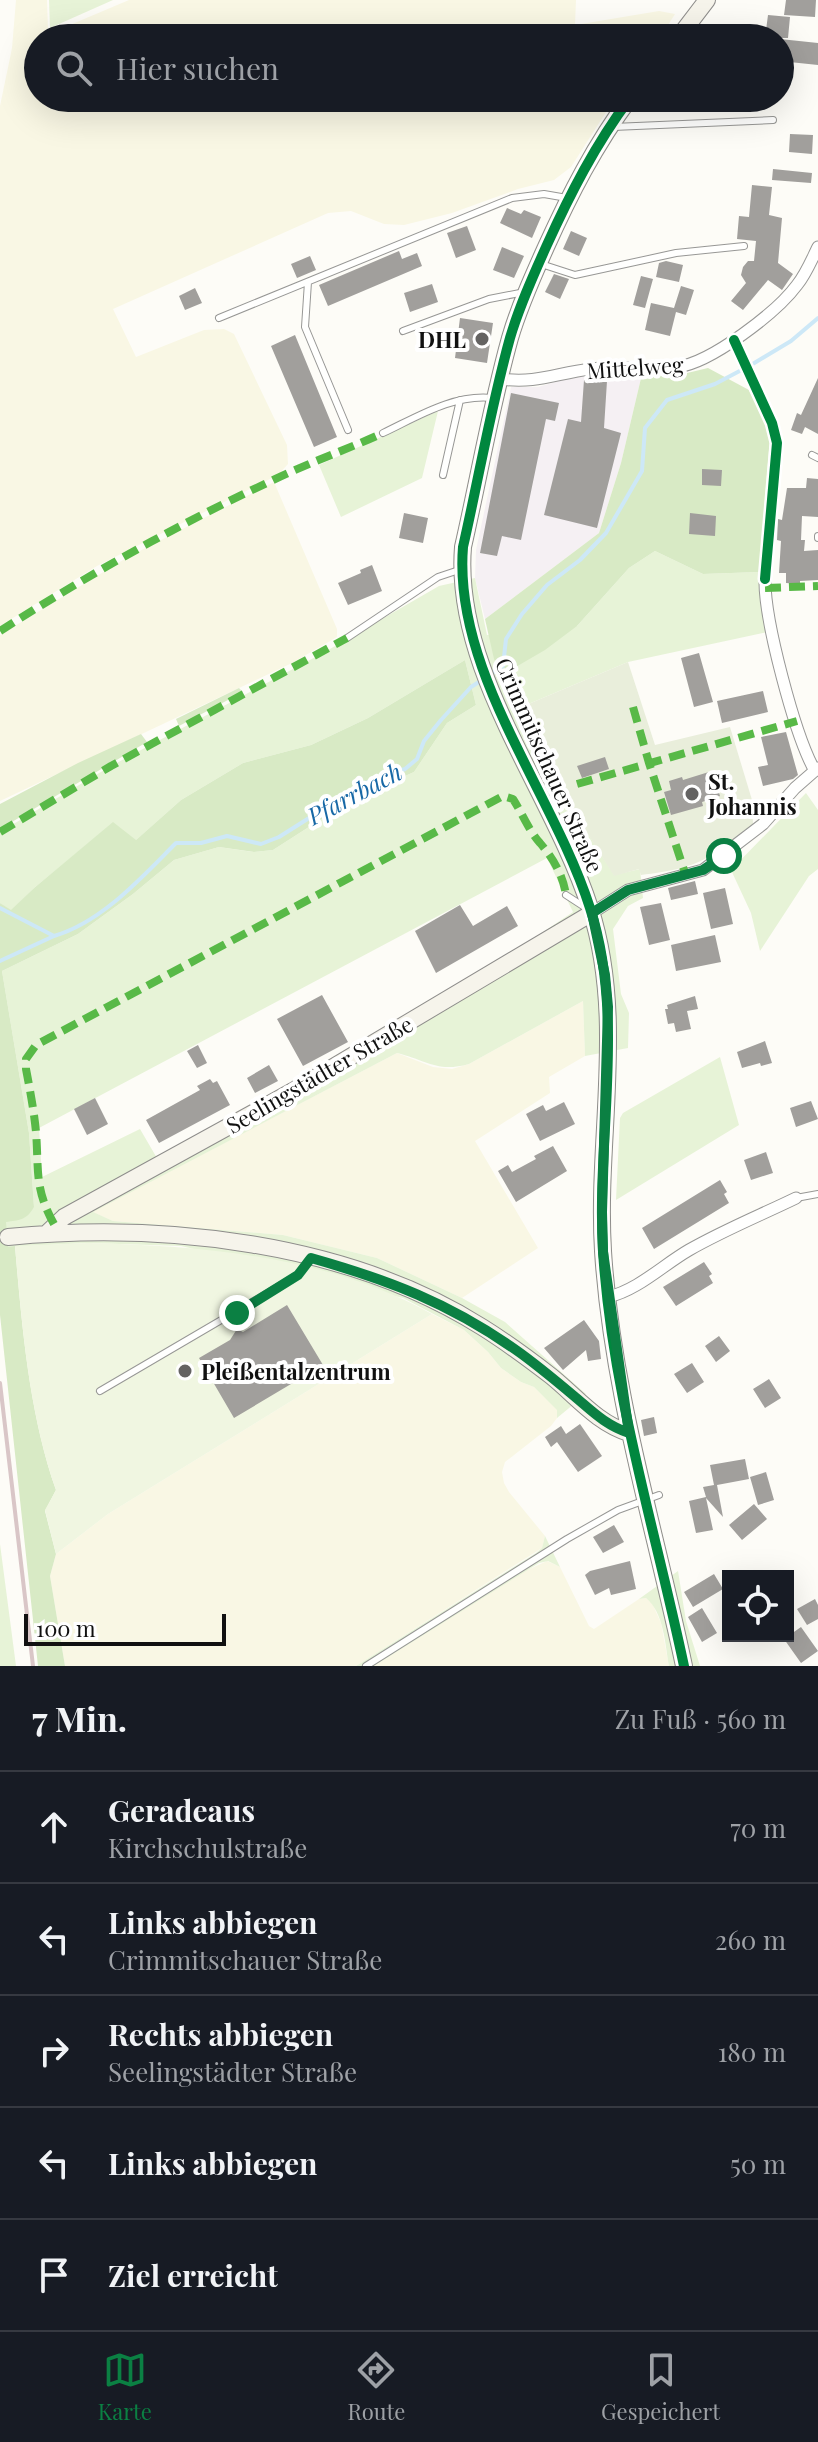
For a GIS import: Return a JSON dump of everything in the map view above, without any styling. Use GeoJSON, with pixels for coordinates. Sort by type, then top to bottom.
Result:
{"type":"FeatureCollection","features":[{"type":"Feature","properties":{"kind":"street"},"geometry":{"type":"LineString","coordinates":[[689,24],[707,0]]}},
{"type":"Feature","properties":{"kind":"street","name":"Crimmitschauer Straße"},"geometry":{"type":"LineString","coordinates":[[619,112],[568,199],[511,336],[463,547],[462,569],[465,610],[483,666],[565,843],[592,913],[605,975],[608,1007],[602,1212],[608,1297],[629,1433],[652,1497],[684,1666]]}},
{"type":"Feature","properties":{"kind":"street","name":"Mittelweg"},"geometry":{"type":"LineString","coordinates":[[500,379],[541,381],[591,369],[676,368],[697,362],[714,354],[751,327],[797,286],[818,247]]}},
{"type":"Feature","properties":{"kind":"street"},"geometry":{"type":"LineString","coordinates":[[592,913],[628,890],[703,870],[763,824],[816,770],[791,706],[767,610],[765,579]]}},
{"type":"Feature","properties":{"kind":"street","name":"Seelingstädter Straße"},"geometry":{"type":"LineString","coordinates":[[47,1233],[64,1217],[293,1091],[592,913]]}},
{"type":"Feature","properties":{"kind":"street"},"geometry":{"type":"LineString","coordinates":[[608,1297],[628,1290],[730,1228],[796,1198]]}},
{"type":"Feature","properties":{"kind":"street"},"geometry":{"type":"LineString","coordinates":[[8,1237],[47,1233],[181,1235],[311,1258],[408,1288],[447,1306],[520,1353],[602,1421],[629,1433]]}},
{"type":"Feature","properties":{"kind":"lane"},"geometry":{"type":"LineString","coordinates":[[608,127],[773,120]]}},
{"type":"Feature","properties":{"kind":"lane"},"geometry":{"type":"LineString","coordinates":[[219,318],[512,198],[544,194],[568,199]]}},
{"type":"Feature","properties":{"kind":"lane"},"geometry":{"type":"LineString","coordinates":[[539,263],[575,275],[648,257],[744,246]]}},
{"type":"Feature","properties":{"kind":"lane"},"geometry":{"type":"LineString","coordinates":[[308,282],[305,327],[348,430]]}},
{"type":"Feature","properties":{"kind":"lane"},"geometry":{"type":"LineString","coordinates":[[403,331],[489,299],[527,292]]}},
{"type":"Feature","properties":{"kind":"lane"},"geometry":{"type":"LineString","coordinates":[[383,433],[460,400],[496,398]]}},
{"type":"Feature","properties":{"kind":"lane"},"geometry":{"type":"LineString","coordinates":[[443,475],[460,400]]}},
{"type":"Feature","properties":{"kind":"lane"},"geometry":{"type":"LineString","coordinates":[[347,638],[438,577],[462,569]]}},
{"type":"Feature","properties":{"kind":"lane"},"geometry":{"type":"LineString","coordinates":[[566,895],[592,913]]}},
{"type":"Feature","properties":{"kind":"lane"},"geometry":{"type":"LineString","coordinates":[[796,1198],[818,1194]]}},
{"type":"Feature","properties":{"kind":"lane"},"geometry":{"type":"LineString","coordinates":[[100,1391],[298,1275],[311,1258]]}},
{"type":"Feature","properties":{"kind":"lane"},"geometry":{"type":"LineString","coordinates":[[366,1666],[555,1547],[618,1510],[652,1497]]}},
{"type":"Feature","properties":{"kind":"shaded area"},"geometry":{"type":"Polygon","coordinates":[[[16,0],[47,0],[48,24],[24,24],[24,112],[606,112],[571,167],[554,180],[404,225],[384,224],[351,211],[328,213],[113,309],[136,357],[204,330],[224,329],[234,334],[287,445],[288,464],[278,475],[97,566],[0,626],[0,106],[12,48],[16,0]]]}},
{"type":"Feature","properties":{"kind":"shaded area"},"geometry":{"type":"Polygon","coordinates":[[[129,0],[576,0],[575,24],[72,24],[129,0]]]}},
{"type":"Feature","properties":{"kind":"shaded area"},"geometry":{"type":"Polygon","coordinates":[[[659,11],[675,14],[669,24],[581,24],[659,11]]]}},
{"type":"Feature","properties":{"kind":"shaded area"},"geometry":{"type":"Polygon","coordinates":[[[584,374],[642,374],[621,463],[599,533],[485,619],[475,578],[476,550],[511,387],[538,387],[584,374]]]}},
{"type":"Feature","properties":{"kind":"shaded area"},"geometry":{"type":"Polygon","coordinates":[[[274,482],[337,629],[337,637],[292,663],[0,801],[0,635],[128,557],[274,482]]]}},
{"type":"Feature","properties":{"kind":"shaded area"},"geometry":{"type":"Polygon","coordinates":[[[583,1001],[585,1056],[549,1077],[550,1093],[475,1141],[538,1248],[462,1298],[377,1258],[283,1235],[113,1221],[92,1212],[397,1053],[433,1067],[452,1069],[469,1064],[583,1001]]]}},
{"type":"Feature","properties":{"kind":"shaded area"},"geometry":{"type":"Polygon","coordinates":[[[432,1314],[464,1330],[501,1368],[534,1387],[558,1410],[551,1426],[505,1462],[502,1472],[509,1492],[545,1536],[542,1548],[356,1666],[65,1666],[50,1576],[56,1554],[108,1514],[432,1314]]]}},
{"type":"Feature","properties":{"kind":"shaded area"},"geometry":{"type":"Polygon","coordinates":[[[547,1561],[560,1567],[589,1626],[594,1629],[639,1599],[646,1598],[652,1603],[661,1623],[669,1666],[374,1666],[523,1572],[547,1561]]]}},
{"type":"Feature","properties":{"kind":"green space"},"geometry":{"type":"Polygon","coordinates":[[[49,0],[113,0],[59,24],[50,24],[49,0]]]}},
{"type":"Feature","properties":{"kind":"green space"},"geometry":{"type":"Polygon","coordinates":[[[708,368],[749,390],[767,425],[770,438],[759,572],[703,574],[655,551],[629,568],[577,626],[545,650],[502,675],[494,659],[485,619],[599,533],[621,463],[642,374],[683,374],[708,368]]]}},
{"type":"Feature","properties":{"kind":"green space"},"geometry":{"type":"Polygon","coordinates":[[[438,411],[422,478],[341,517],[319,465],[438,411]]]}},
{"type":"Feature","properties":{"kind":"green space"},"geometry":{"type":"Polygon","coordinates":[[[655,551],[703,574],[759,572],[761,605],[768,632],[628,662],[519,708],[573,810],[614,875],[640,869],[643,898],[628,906],[613,929],[621,994],[629,1013],[628,1048],[585,1056],[583,1001],[469,1064],[440,1066],[397,1053],[93,1212],[113,1221],[283,1235],[377,1258],[505,1322],[586,1394],[557,1418],[557,1410],[534,1387],[501,1368],[464,1330],[403,1298],[181,1246],[88,1243],[8,1247],[5,1221],[34,1207],[29,1133],[2,971],[78,934],[174,860],[219,847],[253,852],[273,850],[351,800],[414,772],[447,723],[476,705],[465,660],[368,718],[311,745],[243,763],[181,800],[135,841],[113,823],[11,911],[0,903],[0,832],[111,766],[323,653],[439,586],[475,578],[487,635],[577,626],[629,568],[655,551]],[[547,858],[39,1128],[42,1177],[140,1129],[161,1165],[386,1037],[573,912],[547,858]]]}},
{"type":"Feature","properties":{"kind":"green space"},"geometry":{"type":"Polygon","coordinates":[[[465,660],[476,705],[447,723],[414,772],[351,800],[273,850],[254,852],[219,847],[174,860],[78,934],[2,971],[29,1133],[34,1207],[25,1217],[6,1222],[8,1247],[15,1246],[33,1400],[56,1490],[45,1511],[56,1554],[50,1576],[65,1666],[38,1666],[0,1315],[0,903],[11,910],[113,822],[136,840],[181,800],[243,763],[311,745],[368,718],[465,660]]]}},
{"type":"Feature","properties":{"kind":"green space"},"geometry":{"type":"Polygon","coordinates":[[[628,662],[655,745],[730,727],[752,800],[753,824],[713,854],[690,865],[641,875],[639,869],[614,876],[573,810],[519,708],[628,662]]]}},
{"type":"Feature","properties":{"kind":"green space"},"geometry":{"type":"Polygon","coordinates":[[[239,688],[243,692],[179,726],[176,719],[239,688]]]}},
{"type":"Feature","properties":{"kind":"green space"},"geometry":{"type":"Polygon","coordinates":[[[141,734],[147,742],[0,829],[0,804],[141,734]]]}},
{"type":"Feature","properties":{"kind":"green space"},"geometry":{"type":"Polygon","coordinates":[[[806,793],[818,810],[818,869],[809,876],[760,951],[751,913],[731,870],[806,793]]]}},
{"type":"Feature","properties":{"kind":"green space"},"geometry":{"type":"Polygon","coordinates":[[[720,1057],[739,1125],[616,1200],[620,1118],[623,1113],[720,1057]]]}},
{"type":"Feature","properties":{"kind":"green space","name":"Pleißentalzentrum"},"geometry":{"type":"Polygon","coordinates":[[[88,1243],[176,1247],[265,1258],[351,1279],[392,1294],[432,1314],[108,1514],[56,1554],[45,1510],[56,1490],[33,1400],[15,1246],[88,1243]]]}},
{"type":"Feature","properties":{"kind":"green space"},"geometry":{"type":"Polygon","coordinates":[[[545,1536],[560,1567],[548,1561],[539,1563],[374,1666],[356,1666],[536,1553],[542,1548],[545,1536]]]}},
{"type":"Feature","properties":{"kind":"green space"},"geometry":{"type":"Polygon","coordinates":[[[0,1544],[16,1666],[0,1666],[0,1544]]]}},
{"type":"Feature","properties":{"kind":"green space"},"geometry":{"type":"Polygon","coordinates":[[[678,1571],[686,1621],[700,1666],[669,1666],[657,1612],[646,1598],[639,1599],[678,1571]]]}},
{"type":"Feature","properties":{"kind":"building"},"geometry":{"type":"Polygon","coordinates":[[[786,0],[816,0],[815,17],[784,15],[786,0]]]}},
{"type":"Feature","properties":{"kind":"building"},"geometry":{"type":"Polygon","coordinates":[[[768,15],[790,17],[789,24],[767,24],[768,15]]]}},
{"type":"Feature","properties":{"kind":"building"},"geometry":{"type":"Polygon","coordinates":[[[794,40],[818,43],[818,65],[794,62],[794,40]]]}},
{"type":"Feature","properties":{"kind":"building"},"geometry":{"type":"Polygon","coordinates":[[[790,134],[813,135],[812,154],[789,152],[790,134]]]}},
{"type":"Feature","properties":{"kind":"building"},"geometry":{"type":"Polygon","coordinates":[[[773,169],[812,173],[811,183],[772,180],[773,169]]]}},
{"type":"Feature","properties":{"kind":"building"},"geometry":{"type":"Polygon","coordinates":[[[752,185],[772,187],[769,215],[782,218],[778,263],[793,274],[782,290],[768,280],[743,310],[731,301],[746,283],[741,275],[743,267],[748,261],[754,261],[756,241],[737,239],[739,216],[749,217],[752,185]]]}},
{"type":"Feature","properties":{"kind":"building"},"geometry":{"type":"Polygon","coordinates":[[[507,208],[521,214],[524,210],[541,217],[532,238],[500,223],[507,208]]]}},
{"type":"Feature","properties":{"kind":"building"},"geometry":{"type":"Polygon","coordinates":[[[467,226],[476,250],[456,258],[447,233],[467,226]]]}},
{"type":"Feature","properties":{"kind":"building"},"geometry":{"type":"Polygon","coordinates":[[[571,231],[587,238],[579,256],[563,249],[571,231]]]}},
{"type":"Feature","properties":{"kind":"building"},"geometry":{"type":"Polygon","coordinates":[[[502,247],[524,256],[514,278],[493,270],[502,247]]]}},
{"type":"Feature","properties":{"kind":"building"},"geometry":{"type":"Polygon","coordinates":[[[399,251],[402,259],[417,253],[422,266],[328,306],[319,285],[399,251]]]}},
{"type":"Feature","properties":{"kind":"building"},"geometry":{"type":"Polygon","coordinates":[[[310,256],[316,270],[297,278],[291,264],[310,256]]]}},
{"type":"Feature","properties":{"kind":"building"},"geometry":{"type":"Polygon","coordinates":[[[666,261],[683,265],[679,282],[656,277],[659,263],[666,261]]]}},
{"type":"Feature","properties":{"kind":"building"},"geometry":{"type":"Polygon","coordinates":[[[554,274],[569,279],[560,299],[545,292],[554,274]]]}},
{"type":"Feature","properties":{"kind":"building"},"geometry":{"type":"Polygon","coordinates":[[[641,276],[653,279],[645,308],[633,305],[641,276]]]}},
{"type":"Feature","properties":{"kind":"building"},"geometry":{"type":"Polygon","coordinates":[[[432,284],[438,302],[410,312],[404,293],[432,284]]]}},
{"type":"Feature","properties":{"kind":"building"},"geometry":{"type":"Polygon","coordinates":[[[681,286],[694,290],[686,315],[676,312],[670,336],[645,330],[651,303],[674,308],[681,286]]]}},
{"type":"Feature","properties":{"kind":"building"},"geometry":{"type":"Polygon","coordinates":[[[195,288],[202,303],[185,310],[179,296],[195,288]]]}},
{"type":"Feature","properties":{"kind":"building"},"geometry":{"type":"Polygon","coordinates":[[[460,318],[493,323],[487,363],[455,358],[460,318]]]}},
{"type":"Feature","properties":{"kind":"building"},"geometry":{"type":"Polygon","coordinates":[[[295,335],[337,437],[314,447],[271,346],[295,335]]]}},
{"type":"Feature","properties":{"kind":"building"},"geometry":{"type":"Polygon","coordinates":[[[818,378],[818,434],[805,427],[802,434],[791,430],[797,413],[801,415],[818,378]]]}},
{"type":"Feature","properties":{"kind":"building"},"geometry":{"type":"Polygon","coordinates":[[[584,380],[607,381],[604,428],[621,433],[597,528],[544,515],[568,419],[581,422],[584,380]]]}},
{"type":"Feature","properties":{"kind":"building"},"geometry":{"type":"Polygon","coordinates":[[[511,393],[559,403],[555,421],[546,419],[521,540],[502,536],[497,556],[480,553],[511,393]]]}},
{"type":"Feature","properties":{"kind":"building"},"geometry":{"type":"Polygon","coordinates":[[[702,469],[722,470],[721,486],[702,485],[702,469]]]}},
{"type":"Feature","properties":{"kind":"building"},"geometry":{"type":"Polygon","coordinates":[[[807,478],[818,479],[818,517],[802,516],[801,540],[805,540],[804,551],[818,550],[818,580],[786,583],[786,573],[779,573],[781,541],[777,540],[778,519],[782,520],[787,488],[806,488],[807,478]]]}},
{"type":"Feature","properties":{"kind":"building"},"geometry":{"type":"Polygon","coordinates":[[[404,513],[428,518],[423,543],[399,538],[404,513]]]}},
{"type":"Feature","properties":{"kind":"building"},"geometry":{"type":"Polygon","coordinates":[[[690,513],[716,516],[715,536],[689,534],[690,513]]]}},
{"type":"Feature","properties":{"kind":"building"},"geometry":{"type":"Polygon","coordinates":[[[372,565],[382,591],[348,605],[338,583],[372,565]]]}},
{"type":"Feature","properties":{"kind":"building"},"geometry":{"type":"Polygon","coordinates":[[[699,653],[713,702],[694,707],[681,658],[699,653]]]}},
{"type":"Feature","properties":{"kind":"building"},"geometry":{"type":"Polygon","coordinates":[[[763,691],[768,712],[722,723],[717,701],[763,691]]]}},
{"type":"Feature","properties":{"kind":"building"},"geometry":{"type":"Polygon","coordinates":[[[786,732],[798,775],[763,786],[758,767],[768,765],[761,737],[786,732]]]}},
{"type":"Feature","properties":{"kind":"building"},"geometry":{"type":"Polygon","coordinates":[[[605,757],[609,769],[582,778],[577,766],[605,757]]]}},
{"type":"Feature","properties":{"kind":"building","name":"St. Johannis"},"geometry":{"type":"Polygon","coordinates":[[[712,771],[720,796],[702,802],[703,806],[671,815],[664,792],[671,790],[669,781],[712,771]]]}},
{"type":"Feature","properties":{"kind":"building"},"geometry":{"type":"Polygon","coordinates":[[[695,881],[698,894],[671,900],[668,888],[695,881]]]}},
{"type":"Feature","properties":{"kind":"building"},"geometry":{"type":"Polygon","coordinates":[[[725,888],[733,924],[711,929],[703,893],[725,888]]]}},
{"type":"Feature","properties":{"kind":"building"},"geometry":{"type":"Polygon","coordinates":[[[661,903],[670,940],[649,945],[640,907],[661,903]]]}},
{"type":"Feature","properties":{"kind":"building"},"geometry":{"type":"Polygon","coordinates":[[[460,905],[473,926],[507,906],[518,926],[436,973],[415,931],[460,905]]]}},
{"type":"Feature","properties":{"kind":"building"},"geometry":{"type":"Polygon","coordinates":[[[715,935],[721,962],[676,971],[671,945],[715,935]]]}},
{"type":"Feature","properties":{"kind":"building"},"geometry":{"type":"Polygon","coordinates":[[[322,995],[348,1042],[303,1066],[277,1019],[322,995]]]}},
{"type":"Feature","properties":{"kind":"building"},"geometry":{"type":"Polygon","coordinates":[[[695,996],[698,1009],[687,1011],[691,1029],[676,1032],[674,1023],[668,1024],[667,1005],[695,996]]]}},
{"type":"Feature","properties":{"kind":"building"},"geometry":{"type":"Polygon","coordinates":[[[765,1041],[772,1063],[742,1068],[737,1052],[765,1041]]]}},
{"type":"Feature","properties":{"kind":"building"},"geometry":{"type":"Polygon","coordinates":[[[198,1045],[207,1063],[197,1068],[187,1051],[198,1045]]]}},
{"type":"Feature","properties":{"kind":"building"},"geometry":{"type":"Polygon","coordinates":[[[269,1065],[278,1081],[255,1093],[247,1078],[269,1065]]]}},
{"type":"Feature","properties":{"kind":"building"},"geometry":{"type":"Polygon","coordinates":[[[210,1079],[213,1083],[217,1081],[230,1105],[159,1143],[146,1120],[200,1090],[197,1086],[210,1079]]]}},
{"type":"Feature","properties":{"kind":"building"},"geometry":{"type":"Polygon","coordinates":[[[95,1098],[108,1124],[87,1135],[74,1109],[95,1098]]]}},
{"type":"Feature","properties":{"kind":"building"},"geometry":{"type":"Polygon","coordinates":[[[811,1101],[818,1119],[796,1127],[790,1108],[811,1101]]]}},
{"type":"Feature","properties":{"kind":"building"},"geometry":{"type":"Polygon","coordinates":[[[564,1102],[575,1124],[540,1141],[526,1114],[543,1105],[546,1111],[564,1102]]]}},
{"type":"Feature","properties":{"kind":"building"},"geometry":{"type":"Polygon","coordinates":[[[553,1146],[567,1171],[516,1202],[498,1171],[508,1165],[512,1172],[553,1146]]]}},
{"type":"Feature","properties":{"kind":"building"},"geometry":{"type":"Polygon","coordinates":[[[766,1152],[773,1173],[751,1180],[744,1160],[766,1152]]]}},
{"type":"Feature","properties":{"kind":"building"},"geometry":{"type":"Polygon","coordinates":[[[720,1180],[729,1203],[654,1249],[642,1228],[720,1180]]]}},
{"type":"Feature","properties":{"kind":"building"},"geometry":{"type":"Polygon","coordinates":[[[704,1262],[712,1274],[709,1276],[713,1283],[676,1306],[663,1287],[704,1262]]]}},
{"type":"Feature","properties":{"kind":"building"},"geometry":{"type":"Polygon","coordinates":[[[287,1305],[323,1365],[234,1418],[199,1358],[230,1340],[237,1329],[243,1332],[287,1305]]]}},
{"type":"Feature","properties":{"kind":"building"},"geometry":{"type":"Polygon","coordinates":[[[584,1320],[599,1341],[601,1359],[588,1361],[586,1350],[563,1370],[544,1348],[584,1320]]]}},
{"type":"Feature","properties":{"kind":"building"},"geometry":{"type":"Polygon","coordinates":[[[719,1336],[730,1351],[716,1362],[705,1346],[719,1336]]]}},
{"type":"Feature","properties":{"kind":"building"},"geometry":{"type":"Polygon","coordinates":[[[692,1363],[704,1382],[687,1393],[674,1374],[692,1363]]]}},
{"type":"Feature","properties":{"kind":"building"},"geometry":{"type":"Polygon","coordinates":[[[769,1379],[781,1398],[765,1408],[753,1389],[769,1379]]]}},
{"type":"Feature","properties":{"kind":"building"},"geometry":{"type":"Polygon","coordinates":[[[654,1417],[657,1433],[644,1436],[641,1420],[654,1417]]]}},
{"type":"Feature","properties":{"kind":"building"},"geometry":{"type":"Polygon","coordinates":[[[580,1424],[602,1456],[578,1472],[557,1442],[551,1447],[545,1437],[561,1426],[566,1434],[580,1424]]]}},
{"type":"Feature","properties":{"kind":"building"},"geometry":{"type":"Polygon","coordinates":[[[745,1459],[749,1479],[717,1485],[723,1517],[706,1498],[713,1530],[696,1533],[689,1501],[706,1497],[703,1487],[714,1485],[710,1465],[745,1459]]]}},
{"type":"Feature","properties":{"kind":"building"},"geometry":{"type":"Polygon","coordinates":[[[766,1472],[774,1500],[758,1505],[750,1477],[766,1472]]]}},
{"type":"Feature","properties":{"kind":"building"},"geometry":{"type":"Polygon","coordinates":[[[754,1504],[767,1519],[742,1540],[729,1525],[754,1504]]]}},
{"type":"Feature","properties":{"kind":"building"},"geometry":{"type":"Polygon","coordinates":[[[614,1525],[624,1542],[603,1553],[593,1537],[614,1525]]]}},
{"type":"Feature","properties":{"kind":"building"},"geometry":{"type":"Polygon","coordinates":[[[630,1561],[636,1589],[611,1595],[609,1588],[595,1595],[585,1575],[630,1561]]]}},
{"type":"Feature","properties":{"kind":"building"},"geometry":{"type":"Polygon","coordinates":[[[714,1574],[722,1587],[693,1607],[684,1592],[714,1574]]]}},
{"type":"Feature","properties":{"kind":"building"},"geometry":{"type":"Polygon","coordinates":[[[815,1599],[818,1619],[807,1625],[797,1609],[815,1599]]]}},
{"type":"Feature","properties":{"kind":"building"},"geometry":{"type":"Polygon","coordinates":[[[702,1608],[717,1633],[702,1642],[688,1617],[702,1608]]]}},
{"type":"Feature","properties":{"kind":"building"},"geometry":{"type":"Polygon","coordinates":[[[801,1627],[818,1651],[801,1663],[786,1642],[794,1642],[794,1632],[801,1627]]]}},
{"type":"Feature","properties":{"kind":"waterway","name":"Pfarrbach"},"geometry":{"type":"LineString","coordinates":[[489,675],[503,666],[506,639],[522,614],[547,585],[580,560],[606,533],[642,471],[645,428],[667,400],[715,384],[751,365],[791,341],[818,318]]}},
{"type":"Feature","properties":{"kind":"waterway","name":"Pfarrbach"},"geometry":{"type":"LineString","coordinates":[[0,908],[54,936],[104,910],[176,843],[201,843],[227,836],[261,844],[279,837],[363,784],[405,769],[417,759],[424,741],[441,720],[471,687],[482,680]]}},
{"type":"Feature","properties":{"kind":"waterway"},"geometry":{"type":"LineString","coordinates":[[0,961],[54,936]]}},
{"type":"Feature","properties":{"kind":"railway"},"geometry":{"type":"LineString","coordinates":[[0,1383],[33,1666]]}},
{"type":"Feature","properties":{"kind":"marked path"},"geometry":{"type":"LineString","coordinates":[[0,631],[201,515],[285,474],[383,433]]}},
{"type":"Feature","properties":{"kind":"marked path"},"geometry":{"type":"LineString","coordinates":[[765,588],[818,586]]}},
{"type":"Feature","properties":{"kind":"marked path"},"geometry":{"type":"LineString","coordinates":[[0,832],[111,766],[347,638]]}},
{"type":"Feature","properties":{"kind":"marked path"},"geometry":{"type":"LineString","coordinates":[[633,707],[686,876]]}},
{"type":"Feature","properties":{"kind":"marked path"},"geometry":{"type":"LineString","coordinates":[[577,784],[797,721]]}},
{"type":"Feature","properties":{"kind":"marked path"},"geometry":{"type":"LineString","coordinates":[[54,1224],[40,1189],[35,1124],[26,1069],[26,1059],[36,1045],[503,796],[513,799],[532,833],[553,861],[566,895]]}},
{"type":"Feature","properties":{"kind":"cycle path"},"geometry":{"type":"LineString","coordinates":[[620,112],[594,152],[555,227],[514,326],[463,547],[464,594],[473,640],[489,686],[574,864],[601,950],[608,1036],[602,1208],[608,1304],[625,1408],[684,1666]]}},
{"type":"Feature","properties":{"kind":"cycle path"},"geometry":{"type":"LineString","coordinates":[[734,340],[772,423],[777,443],[765,579]]}},
{"type":"Feature","properties":{"kind":"place","name":"DHL"},"geometry":{"type":"Point","coordinates":[482,339]}},
{"type":"Feature","properties":{"kind":"place","name":"St. Johannis"},"geometry":{"type":"Point","coordinates":[692,794]}},
{"type":"Feature","properties":{"kind":"place","name":"Pleißentalzentrum"},"geometry":{"type":"Point","coordinates":[185,1371]}},
{"type":"Feature","properties":{"kind":"route"},"geometry":{"type":"LineString","coordinates":[[237,1313],[298,1275],[311,1258],[361,1272],[408,1288],[482,1327],[551,1376],[602,1421],[629,1433],[603,1252],[608,1007],[605,975],[592,913],[628,890],[703,870],[724,856]]}}]}
